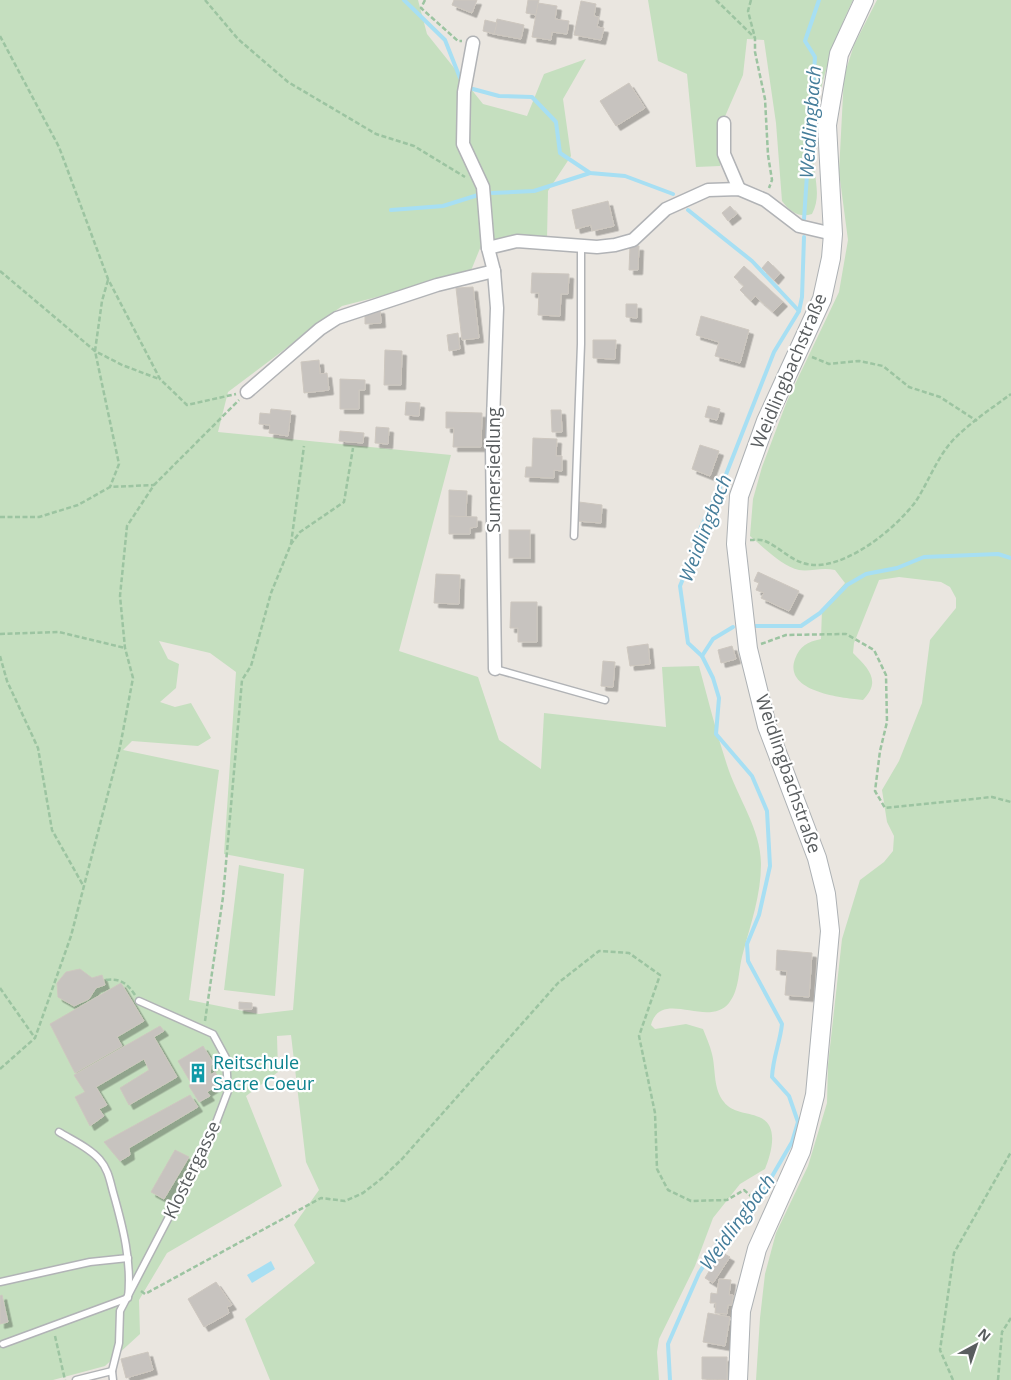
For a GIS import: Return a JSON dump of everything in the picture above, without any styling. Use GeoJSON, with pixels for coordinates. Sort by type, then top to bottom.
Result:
{"type":"FeatureCollection","features":[{"type":"Feature","properties":{"kind":"main road","name":"Weidlingbachstraße"},"geometry":{"type":"LineString","coordinates":[[738,1380],[741,1311],[757,1249],[801,1152],[815,1096],[830,931],[826,894],[817,858],[767,726],[748,650],[736,544],[739,496],[766,421],[797,349],[822,299],[831,258],[833,234],[827,125],[839,54],[864,0]]}},
{"type":"Feature","properties":{"kind":"street","name":"Sumersiedlung"},"geometry":{"type":"LineString","coordinates":[[473,43],[464,92],[463,144],[483,187],[488,248],[494,271],[497,308],[492,448],[495,669]]}},
{"type":"Feature","properties":{"kind":"street"},"geometry":{"type":"LineString","coordinates":[[724,123],[724,154],[739,189]]}},
{"type":"Feature","properties":{"kind":"street"},"geometry":{"type":"LineString","coordinates":[[488,248],[517,241],[581,246],[614,245],[633,240],[666,209],[708,190],[739,189],[765,200],[799,226],[833,234]]}},
{"type":"Feature","properties":{"kind":"street"},"geometry":{"type":"LineString","coordinates":[[247,392],[320,329],[338,318],[437,285],[494,271]]}},
{"type":"Feature","properties":{"kind":"lane"},"geometry":{"type":"LineString","coordinates":[[574,536],[582,344],[581,246]]}},
{"type":"Feature","properties":{"kind":"lane"},"geometry":{"type":"LineString","coordinates":[[495,669],[605,700]]}},
{"type":"Feature","properties":{"kind":"lane","name":"Klostergasse"},"geometry":{"type":"LineString","coordinates":[[113,1380],[112,1371],[119,1343],[120,1311],[211,1136],[228,1091],[226,1058],[213,1034],[139,1001]]}},
{"type":"Feature","properties":{"kind":"lane"},"geometry":{"type":"LineString","coordinates":[[3,1344],[128,1298],[130,1277],[122,1222],[106,1169],[93,1153],[59,1132]]}},
{"type":"Feature","properties":{"kind":"lane"},"geometry":{"type":"LineString","coordinates":[[0,1282],[90,1262],[128,1258]]}},
{"type":"Feature","properties":{"kind":"lane"},"geometry":{"type":"LineString","coordinates":[[76,1380],[112,1371]]}},
{"type":"Feature","properties":{"kind":"path"},"geometry":{"type":"LineString","coordinates":[[205,0],[238,39],[288,82],[376,134],[414,146],[483,187]]}},
{"type":"Feature","properties":{"kind":"path"},"geometry":{"type":"LineString","coordinates":[[425,0],[421,8],[458,41],[473,43]]}},
{"type":"Feature","properties":{"kind":"path"},"geometry":{"type":"LineString","coordinates":[[716,0],[755,38]]}},
{"type":"Feature","properties":{"kind":"path"},"geometry":{"type":"LineString","coordinates":[[750,0],[748,11],[755,38],[755,52],[765,99],[768,155],[772,180],[765,200]]}},
{"type":"Feature","properties":{"kind":"path"},"geometry":{"type":"LineString","coordinates":[[0,36],[59,147],[108,278],[160,379],[187,405],[247,392]]}},
{"type":"Feature","properties":{"kind":"path"},"geometry":{"type":"LineString","coordinates":[[0,271],[95,351],[122,365],[160,379]]}},
{"type":"Feature","properties":{"kind":"path"},"geometry":{"type":"LineString","coordinates":[[108,278],[102,301],[95,351],[119,464],[110,487]]}},
{"type":"Feature","properties":{"kind":"path"},"geometry":{"type":"LineString","coordinates":[[797,349],[829,364],[859,361],[883,366],[910,388],[940,397],[977,421]]}},
{"type":"Feature","properties":{"kind":"path"},"geometry":{"type":"LineString","coordinates":[[0,1069],[35,1038],[71,936],[120,747],[133,678],[125,648],[120,596],[127,526],[154,485],[247,392]]}},
{"type":"Feature","properties":{"kind":"path"},"geometry":{"type":"LineString","coordinates":[[736,544],[749,540],[764,540],[785,556],[803,564],[821,565],[856,553],[885,534],[915,502],[954,439],[1011,394]]}},
{"type":"Feature","properties":{"kind":"path"},"geometry":{"type":"LineString","coordinates":[[204,1030],[223,897],[242,680],[251,666],[271,593],[291,544],[304,446]]}},
{"type":"Feature","properties":{"kind":"path"},"geometry":{"type":"LineString","coordinates":[[291,544],[300,532],[344,502],[353,448]]}},
{"type":"Feature","properties":{"kind":"path"},"geometry":{"type":"LineString","coordinates":[[0,517],[39,517],[78,505],[110,487],[154,485]]}},
{"type":"Feature","properties":{"kind":"path"},"geometry":{"type":"LineString","coordinates":[[0,634],[59,632],[125,648]]}},
{"type":"Feature","properties":{"kind":"path"},"geometry":{"type":"LineString","coordinates":[[748,650],[786,635],[846,634],[874,650],[886,675],[887,722],[880,751],[875,791],[885,808],[992,796],[1011,802]]}},
{"type":"Feature","properties":{"kind":"path"},"geometry":{"type":"LineString","coordinates":[[0,656],[7,681],[38,748],[52,830],[84,888]]}},
{"type":"Feature","properties":{"kind":"path"},"geometry":{"type":"LineString","coordinates":[[134,1286],[145,1294],[321,1198],[345,1201],[363,1193],[402,1159],[558,983],[599,951],[629,954],[660,975],[639,1036],[655,1113],[656,1169],[668,1190],[691,1202],[727,1200],[744,1190],[752,1197]]}},
{"type":"Feature","properties":{"kind":"path"},"geometry":{"type":"LineString","coordinates":[[106,980],[117,979],[128,985],[139,1001]]}},
{"type":"Feature","properties":{"kind":"path"},"geometry":{"type":"LineString","coordinates":[[0,988],[35,1038]]}},
{"type":"Feature","properties":{"kind":"path"},"geometry":{"type":"LineString","coordinates":[[953,1380],[940,1350],[954,1253],[1011,1152]]}},
{"type":"Feature","properties":{"kind":"path"},"geometry":{"type":"LineString","coordinates":[[998,1380],[1002,1332],[1011,1318]]}},
{"type":"Feature","properties":{"kind":"path"},"geometry":{"type":"LineString","coordinates":[[52,1327],[65,1380]]}},
{"type":"Feature","properties":{"kind":"green space"},"geometry":{"type":"Polygon","coordinates":[[[0,0],[418,0],[427,34],[483,104],[527,116],[544,74],[586,59],[563,99],[571,156],[548,191],[547,239],[483,241],[470,273],[342,306],[228,392],[218,432],[451,455],[399,651],[478,677],[499,740],[541,769],[544,713],[666,727],[662,667],[699,666],[731,777],[757,838],[760,851],[761,875],[755,909],[741,959],[737,986],[733,998],[720,1010],[709,1012],[664,1010],[656,1014],[651,1025],[655,1029],[686,1024],[703,1029],[712,1054],[715,1079],[720,1097],[727,1106],[759,1117],[770,1126],[772,1140],[770,1156],[765,1169],[740,1184],[713,1218],[695,1266],[659,1339],[657,1352],[659,1380],[270,1380],[245,1319],[315,1263],[294,1225],[319,1190],[306,1162],[291,1035],[277,1036],[278,1072],[246,1096],[282,1186],[167,1253],[139,1300],[140,1334],[105,1366],[53,1380],[0,1380],[0,0]],[[159,641],[168,659],[179,664],[176,688],[160,702],[175,707],[191,703],[211,738],[198,746],[132,741],[123,750],[219,770],[189,1000],[259,1014],[293,1010],[304,869],[224,854],[236,672],[210,653],[159,641]]]}},
{"type":"Feature","properties":{"kind":"green space"},"geometry":{"type":"Polygon","coordinates":[[[648,0],[853,0],[831,54],[820,92],[813,151],[817,199],[812,214],[799,215],[788,208],[782,201],[776,123],[764,40],[747,39],[743,75],[723,121],[720,166],[696,167],[687,74],[658,61],[648,0]]]}},
{"type":"Feature","properties":{"kind":"green space"},"geometry":{"type":"Polygon","coordinates":[[[877,0],[1011,0],[1011,1380],[756,1380],[765,1274],[776,1233],[808,1166],[827,1103],[828,1065],[842,939],[860,880],[884,862],[893,851],[894,836],[887,822],[882,790],[899,761],[922,703],[930,640],[956,608],[956,598],[950,587],[941,582],[899,577],[879,580],[854,643],[853,653],[864,664],[871,675],[872,687],[869,693],[863,700],[829,695],[817,691],[806,686],[798,679],[794,670],[795,659],[805,645],[821,639],[822,609],[845,583],[835,570],[799,570],[786,565],[750,536],[753,499],[762,467],[787,401],[839,292],[848,240],[839,172],[844,76],[854,45],[877,0]]]}},
{"type":"Feature","properties":{"kind":"green space"},"geometry":{"type":"Polygon","coordinates":[[[239,865],[284,874],[275,996],[224,990],[239,865]]]}},
{"type":"Feature","properties":{"kind":"water"},"geometry":{"type":"Polygon","coordinates":[[[271,1261],[275,1269],[252,1283],[247,1275],[271,1261]]]}},
{"type":"Feature","properties":{"kind":"building"},"geometry":{"type":"Polygon","coordinates":[[[454,0],[477,0],[472,13],[452,5],[454,0]]]}},
{"type":"Feature","properties":{"kind":"building"},"geometry":{"type":"Polygon","coordinates":[[[528,0],[539,0],[536,15],[526,13],[528,0]]]}},
{"type":"Feature","properties":{"kind":"building"},"geometry":{"type":"Polygon","coordinates":[[[581,1],[596,4],[594,16],[599,17],[597,27],[604,28],[601,40],[574,35],[581,1]]]}},
{"type":"Feature","properties":{"kind":"building"},"geometry":{"type":"Polygon","coordinates":[[[538,3],[557,6],[555,19],[569,21],[567,34],[552,32],[551,40],[532,37],[538,3]]]}},
{"type":"Feature","properties":{"kind":"building"},"geometry":{"type":"Polygon","coordinates":[[[497,19],[524,25],[521,39],[494,34],[497,19]]]}},
{"type":"Feature","properties":{"kind":"building"},"geometry":{"type":"Polygon","coordinates":[[[485,20],[497,23],[494,34],[483,31],[485,20]]]}},
{"type":"Feature","properties":{"kind":"building"},"geometry":{"type":"Polygon","coordinates":[[[629,83],[645,108],[616,126],[600,101],[629,83]]]}},
{"type":"Feature","properties":{"kind":"building"},"geometry":{"type":"Polygon","coordinates":[[[608,201],[614,226],[592,231],[591,225],[576,229],[572,210],[608,201]]]}},
{"type":"Feature","properties":{"kind":"building"},"geometry":{"type":"Polygon","coordinates":[[[730,206],[737,214],[728,221],[722,213],[730,206]]]}},
{"type":"Feature","properties":{"kind":"building"},"geometry":{"type":"Polygon","coordinates":[[[630,246],[639,246],[638,270],[629,270],[630,246]]]}},
{"type":"Feature","properties":{"kind":"building"},"geometry":{"type":"Polygon","coordinates":[[[768,261],[780,273],[774,280],[762,268],[768,261]]]}},
{"type":"Feature","properties":{"kind":"building"},"geometry":{"type":"Polygon","coordinates":[[[744,266],[783,302],[773,312],[755,296],[751,301],[740,290],[744,286],[734,277],[744,266]]]}},
{"type":"Feature","properties":{"kind":"building"},"geometry":{"type":"Polygon","coordinates":[[[532,273],[569,274],[568,294],[561,294],[560,316],[538,315],[539,293],[531,293],[532,273]]]}},
{"type":"Feature","properties":{"kind":"building"},"geometry":{"type":"Polygon","coordinates":[[[473,287],[479,338],[462,340],[456,288],[473,287]]]}},
{"type":"Feature","properties":{"kind":"building"},"geometry":{"type":"Polygon","coordinates":[[[626,304],[637,304],[637,318],[626,317],[626,304]]]}},
{"type":"Feature","properties":{"kind":"building"},"geometry":{"type":"Polygon","coordinates":[[[380,309],[381,323],[365,324],[365,310],[380,309]]]}},
{"type":"Feature","properties":{"kind":"building"},"geometry":{"type":"Polygon","coordinates":[[[701,316],[749,330],[740,363],[715,356],[719,342],[696,335],[701,316]]]}},
{"type":"Feature","properties":{"kind":"building"},"geometry":{"type":"Polygon","coordinates":[[[458,333],[460,349],[449,351],[447,335],[458,333]]]}},
{"type":"Feature","properties":{"kind":"building"},"geometry":{"type":"Polygon","coordinates":[[[593,340],[616,340],[615,359],[593,358],[593,340]]]}},
{"type":"Feature","properties":{"kind":"building"},"geometry":{"type":"Polygon","coordinates":[[[385,350],[402,351],[401,385],[384,385],[385,350]]]}},
{"type":"Feature","properties":{"kind":"building"},"geometry":{"type":"Polygon","coordinates":[[[319,360],[320,374],[327,373],[329,390],[304,393],[301,362],[319,360]]]}},
{"type":"Feature","properties":{"kind":"building"},"geometry":{"type":"Polygon","coordinates":[[[340,379],[365,380],[365,390],[359,390],[359,409],[340,409],[340,379]]]}},
{"type":"Feature","properties":{"kind":"building"},"geometry":{"type":"Polygon","coordinates":[[[406,402],[420,403],[419,416],[405,415],[406,402]]]}},
{"type":"Feature","properties":{"kind":"building"},"geometry":{"type":"Polygon","coordinates":[[[708,406],[720,409],[717,420],[705,417],[708,406]]]}},
{"type":"Feature","properties":{"kind":"building"},"geometry":{"type":"Polygon","coordinates":[[[271,409],[291,411],[288,436],[269,433],[270,425],[259,424],[260,413],[270,414],[271,409]]]}},
{"type":"Feature","properties":{"kind":"building"},"geometry":{"type":"Polygon","coordinates":[[[551,410],[561,410],[562,432],[552,432],[551,410]]]}},
{"type":"Feature","properties":{"kind":"building"},"geometry":{"type":"Polygon","coordinates":[[[446,412],[482,413],[481,447],[453,447],[454,428],[446,428],[446,412]]]}},
{"type":"Feature","properties":{"kind":"building"},"geometry":{"type":"Polygon","coordinates":[[[376,427],[389,428],[388,444],[375,443],[376,427]]]}},
{"type":"Feature","properties":{"kind":"building"},"geometry":{"type":"Polygon","coordinates":[[[340,431],[364,433],[363,443],[339,441],[340,431]]]}},
{"type":"Feature","properties":{"kind":"building"},"geometry":{"type":"Polygon","coordinates":[[[533,438],[557,439],[556,456],[562,456],[562,471],[554,470],[554,478],[525,477],[526,467],[532,467],[533,438]]]}},
{"type":"Feature","properties":{"kind":"building"},"geometry":{"type":"Polygon","coordinates":[[[700,445],[719,451],[710,476],[692,469],[700,445]]]}},
{"type":"Feature","properties":{"kind":"building"},"geometry":{"type":"Polygon","coordinates":[[[449,490],[467,491],[466,517],[449,516],[449,490]]]}},
{"type":"Feature","properties":{"kind":"building"},"geometry":{"type":"Polygon","coordinates":[[[579,502],[602,505],[601,523],[577,521],[579,502]]]}},
{"type":"Feature","properties":{"kind":"building"},"geometry":{"type":"Polygon","coordinates":[[[449,516],[477,517],[477,527],[470,528],[470,534],[449,534],[449,516]]]}},
{"type":"Feature","properties":{"kind":"building"},"geometry":{"type":"Polygon","coordinates":[[[509,530],[530,530],[530,558],[509,558],[509,530]]]}},
{"type":"Feature","properties":{"kind":"building"},"geometry":{"type":"Polygon","coordinates":[[[758,572],[799,591],[789,611],[761,598],[764,593],[756,590],[759,583],[754,581],[758,572]]]}},
{"type":"Feature","properties":{"kind":"building"},"geometry":{"type":"Polygon","coordinates":[[[436,574],[460,575],[459,604],[434,603],[436,574]]]}},
{"type":"Feature","properties":{"kind":"building"},"geometry":{"type":"Polygon","coordinates":[[[511,602],[537,602],[537,642],[518,642],[518,628],[510,628],[511,602]]]}},
{"type":"Feature","properties":{"kind":"building"},"geometry":{"type":"Polygon","coordinates":[[[648,644],[650,664],[630,666],[627,647],[648,644]]]}},
{"type":"Feature","properties":{"kind":"building"},"geometry":{"type":"Polygon","coordinates":[[[732,646],[736,659],[721,663],[718,650],[732,646]]]}},
{"type":"Feature","properties":{"kind":"building"},"geometry":{"type":"Polygon","coordinates":[[[603,661],[615,662],[613,687],[601,686],[603,661]]]}},
{"type":"Feature","properties":{"kind":"building"},"geometry":{"type":"Polygon","coordinates":[[[777,950],[812,953],[809,997],[785,995],[787,971],[776,970],[777,950]]]}},
{"type":"Feature","properties":{"kind":"building"},"geometry":{"type":"Polygon","coordinates":[[[80,969],[92,978],[102,975],[105,985],[96,988],[89,999],[74,1006],[58,997],[57,983],[66,972],[80,969]]]}},
{"type":"Feature","properties":{"kind":"building"},"geometry":{"type":"Polygon","coordinates":[[[121,983],[144,1021],[117,1037],[122,1046],[75,1073],[50,1024],[121,983]]]}},
{"type":"Feature","properties":{"kind":"building"},"geometry":{"type":"Polygon","coordinates":[[[239,1002],[252,1003],[252,1009],[239,1009],[239,1002]]]}},
{"type":"Feature","properties":{"kind":"building"},"geometry":{"type":"Polygon","coordinates":[[[160,1026],[164,1031],[154,1037],[177,1077],[129,1105],[120,1088],[149,1070],[144,1059],[96,1087],[107,1105],[99,1109],[104,1116],[90,1126],[75,1097],[85,1092],[74,1075],[160,1026]]]}},
{"type":"Feature","properties":{"kind":"building","name":"Reitschule Sacre Coeur"},"geometry":{"type":"Polygon","coordinates":[[[203,1046],[214,1064],[211,1065],[210,1075],[215,1072],[221,1083],[207,1092],[210,1096],[199,1102],[189,1086],[191,1083],[178,1061],[203,1046]]]}},
{"type":"Feature","properties":{"kind":"building"},"geometry":{"type":"Polygon","coordinates":[[[190,1095],[198,1107],[129,1148],[130,1155],[120,1161],[104,1142],[190,1095]]]}},
{"type":"Feature","properties":{"kind":"building"},"geometry":{"type":"Polygon","coordinates":[[[175,1150],[189,1157],[164,1199],[151,1192],[175,1150]]]}},
{"type":"Feature","properties":{"kind":"building"},"geometry":{"type":"Polygon","coordinates":[[[721,1252],[730,1257],[713,1283],[705,1278],[721,1252]]]}},
{"type":"Feature","properties":{"kind":"building"},"geometry":{"type":"Polygon","coordinates":[[[719,1279],[731,1280],[729,1295],[733,1295],[732,1305],[728,1305],[727,1314],[715,1313],[716,1303],[710,1303],[711,1293],[717,1294],[719,1279]]]}},
{"type":"Feature","properties":{"kind":"building"},"geometry":{"type":"Polygon","coordinates":[[[216,1282],[232,1305],[227,1307],[229,1313],[204,1327],[188,1299],[216,1282]]]}},
{"type":"Feature","properties":{"kind":"building"},"geometry":{"type":"Polygon","coordinates":[[[2,1295],[8,1322],[0,1324],[0,1296],[2,1295]]]}},
{"type":"Feature","properties":{"kind":"building"},"geometry":{"type":"Polygon","coordinates":[[[708,1313],[730,1317],[725,1346],[703,1342],[708,1313]]]}},
{"type":"Feature","properties":{"kind":"building"},"geometry":{"type":"Polygon","coordinates":[[[148,1352],[153,1370],[126,1378],[121,1359],[148,1352]]]}},
{"type":"Feature","properties":{"kind":"building"},"geometry":{"type":"Polygon","coordinates":[[[702,1357],[727,1357],[727,1380],[702,1379],[702,1357]]]}},
{"type":"Feature","properties":{"kind":"waterway"},"geometry":{"type":"LineString","coordinates":[[404,0],[445,40],[460,78]]}},
{"type":"Feature","properties":{"kind":"waterway","name":"Weidlingbach"},"geometry":{"type":"LineString","coordinates":[[804,219],[815,57],[805,41],[819,0]]}},
{"type":"Feature","properties":{"kind":"waterway"},"geometry":{"type":"LineString","coordinates":[[473,89],[499,96],[532,97],[556,122],[560,153],[590,173],[625,176],[673,194]]}},
{"type":"Feature","properties":{"kind":"waterway"},"geometry":{"type":"LineString","coordinates":[[492,193],[534,191],[590,173]]}},
{"type":"Feature","properties":{"kind":"waterway"},"geometry":{"type":"LineString","coordinates":[[391,210],[443,206],[478,195]]}},
{"type":"Feature","properties":{"kind":"waterway"},"geometry":{"type":"LineString","coordinates":[[688,210],[752,261],[799,311]]}},
{"type":"Feature","properties":{"kind":"waterway","name":"Weidlingbach"},"geometry":{"type":"LineString","coordinates":[[670,1380],[668,1344],[699,1273],[720,1240],[764,1190],[792,1142],[798,1122],[789,1096],[772,1077],[782,1024],[748,961],[747,944],[759,915],[770,866],[767,811],[752,776],[716,734],[719,698],[713,678],[702,656],[688,643],[680,586],[696,548],[701,527],[725,477],[774,352],[799,311],[802,297],[804,237]]}},
{"type":"Feature","properties":{"kind":"waterway"},"geometry":{"type":"LineString","coordinates":[[756,626],[801,626],[820,613],[847,585],[866,574],[897,568],[924,557],[998,554],[1011,558]]}},
{"type":"Feature","properties":{"kind":"waterway"},"geometry":{"type":"LineString","coordinates":[[702,656],[713,639],[733,627]]}},
{"type":"Feature","properties":{"kind":"place","name":"Reitschule Sacre Coeur"},"geometry":{"type":"Point","coordinates":[198,1073]}}]}
